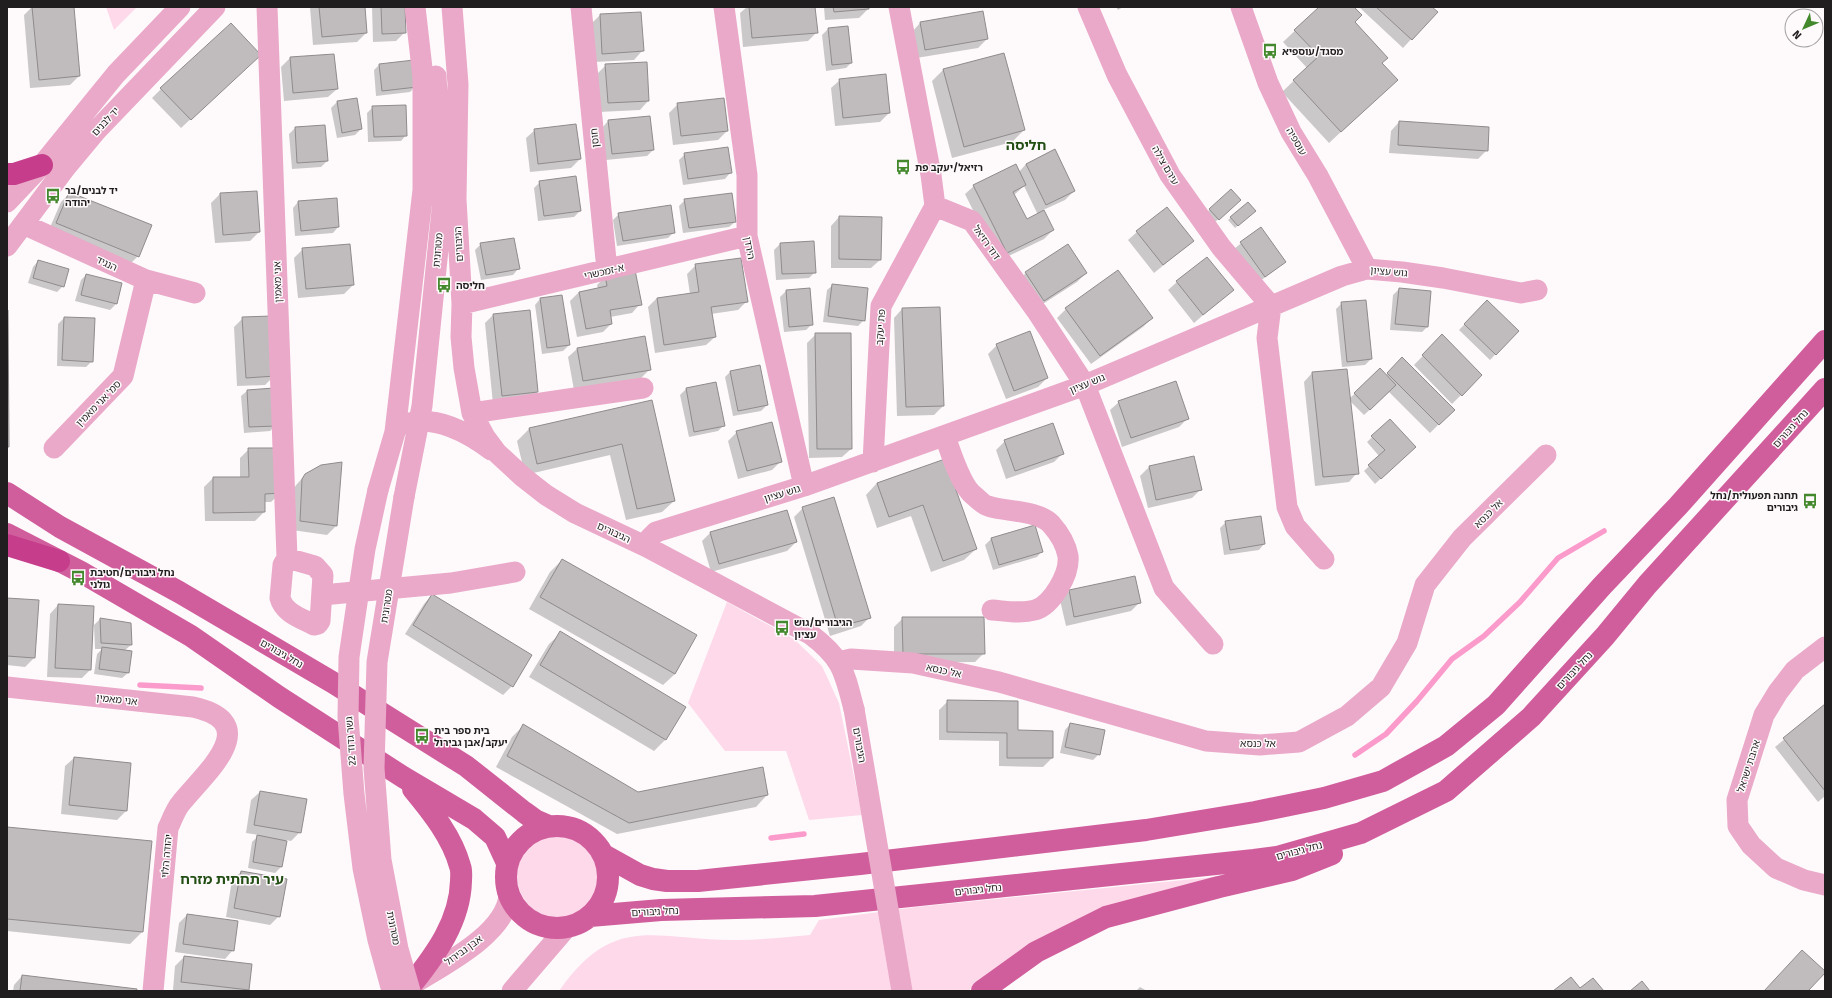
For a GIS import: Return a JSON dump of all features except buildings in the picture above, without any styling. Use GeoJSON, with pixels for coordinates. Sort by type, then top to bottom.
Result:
{"type":"FeatureCollection","features":[{"type":"Feature","properties":{"kind":"highway"},"geometry":{"type":"LineString","coordinates":[[7,174],[14,174],[42,165]]}},
{"type":"Feature","properties":{"kind":"highway"},"geometry":{"type":"LineString","coordinates":[[7,545],[60,561]]}},
{"type":"Feature","properties":{"kind":"main road"},"geometry":{"type":"LineString","coordinates":[[604,855],[653,879],[667,881],[698,881],[860,864],[1146,830],[1255,812],[1324,798],[1383,781],[1446,746],[1496,705],[1602,586],[1683,500],[1825,341]]}},
{"type":"Feature","properties":{"kind":"main road","name":"נחל גיבורים"},"geometry":{"type":"LineString","coordinates":[[590,916],[661,910],[815,906],[1277,857],[1361,833],[1446,791],[1531,717],[1605,636],[1647,585],[1825,389]]}},
{"type":"Feature","properties":{"kind":"main road","name":"נחל גיבורים"},"geometry":{"type":"LineString","coordinates":[[7,493],[60,527],[179,592],[332,682],[466,766],[535,820],[549,826]]}},
{"type":"Feature","properties":{"kind":"main road"},"geometry":{"type":"LineString","coordinates":[[7,534],[141,605],[191,636],[279,697],[403,777],[486,828],[495,837],[507,863]]}},
{"type":"Feature","properties":{"kind":"main road"},"geometry":{"type":"LineString","coordinates":[[403,777],[430,810],[450,839],[461,868],[460,898],[450,928],[431,960],[407,989]]}},
{"type":"Feature","properties":{"kind":"main road"},"geometry":{"type":"LineString","coordinates":[[982,991],[1036,952],[1106,916],[1292,870],[1338,852],[1426,802]]}},
{"type":"Feature","properties":{"kind":"main road"},"geometry":{"type":"LineString","coordinates":[[559,825],[577,829],[593,839],[604,855],[609,878],[606,893],[600,906],[580,923],[567,927],[547,927],[532,921],[520,912],[509,895],[506,879],[507,863],[513,850],[523,838],[535,830],[559,825]]}},
{"type":"Feature","properties":{"kind":"street","name":"יד לבנים"},"geometry":{"type":"LineString","coordinates":[[7,202],[42,165],[116,74],[180,7]]}},
{"type":"Feature","properties":{"kind":"street","name":"יד לבנים"},"geometry":{"type":"LineString","coordinates":[[7,246],[96,131],[215,7]]}},
{"type":"Feature","properties":{"kind":"street","name":"אני מאמין"},"geometry":{"type":"LineString","coordinates":[[267,7],[287,558],[283,565],[280,598],[284,607],[314,625],[318,624],[320,621],[322,595]]}},
{"type":"Feature","properties":{"kind":"street"},"geometry":{"type":"LineString","coordinates":[[395,432],[423,190],[423,77],[415,7]]}},
{"type":"Feature","properties":{"kind":"street","name":"מטרונית"},"geometry":{"type":"LineString","coordinates":[[430,7],[438,110],[437,197],[440,221]]}},
{"type":"Feature","properties":{"kind":"street","name":"מטרונית"},"geometry":{"type":"LineString","coordinates":[[407,989],[381,860],[374,768],[377,662],[404,497],[420,420],[440,221],[444,197],[448,91],[441,7]]}},
{"type":"Feature","properties":{"kind":"street","name":"הגיבורים"},"geometry":{"type":"LineString","coordinates":[[452,7],[458,84],[456,199],[462,304],[461,337],[464,368],[472,413],[497,454],[546,495],[575,513],[647,547],[810,634],[827,646],[839,662],[854,709],[902,991]]}},
{"type":"Feature","properties":{"kind":"street","name":"חוסן"},"geometry":{"type":"LineString","coordinates":[[581,7],[607,270]]}},
{"type":"Feature","properties":{"kind":"street","name":"הירדן"},"geometry":{"type":"LineString","coordinates":[[724,7],[747,175],[747,236],[804,486]]}},
{"type":"Feature","properties":{"kind":"street"},"geometry":{"type":"LineString","coordinates":[[899,7],[931,174],[935,206]]}},
{"type":"Feature","properties":{"kind":"street","name":"עירם צילה"},"geometry":{"type":"LineString","coordinates":[[1088,7],[1117,75],[1170,176],[1221,246],[1271,306]]}},
{"type":"Feature","properties":{"kind":"street","name":"עוספיה"},"geometry":{"type":"LineString","coordinates":[[1241,7],[1268,84],[1291,132],[1318,176],[1367,269]]}},
{"type":"Feature","properties":{"kind":"street","name":"דוד רזיאל"},"geometry":{"type":"LineString","coordinates":[[935,206],[972,222],[1038,313],[1085,385],[1164,588],[1213,644]]}},
{"type":"Feature","properties":{"kind":"street","name":"פת יעקב"},"geometry":{"type":"LineString","coordinates":[[873,462],[881,306],[935,206]]}},
{"type":"Feature","properties":{"kind":"street","name":"הנגיד"},"geometry":{"type":"LineString","coordinates":[[23,224],[146,280],[195,293]]}},
{"type":"Feature","properties":{"kind":"street","name":"א-זמכשרי"},"geometry":{"type":"LineString","coordinates":[[462,304],[747,236]]}},
{"type":"Feature","properties":{"kind":"street","name":"גוש עציון"},"geometry":{"type":"LineString","coordinates":[[647,547],[650,538],[656,532],[804,486],[1085,385],[1342,276],[1367,269],[1443,278],[1521,293],[1537,290]]}},
{"type":"Feature","properties":{"kind":"street","name":"סמ' אני מאמין"},"geometry":{"type":"LineString","coordinates":[[54,448],[123,376],[146,280]]}},
{"type":"Feature","properties":{"kind":"street"},"geometry":{"type":"LineString","coordinates":[[1271,306],[1267,338],[1287,507],[1294,526],[1324,559]]}},
{"type":"Feature","properties":{"kind":"street"},"geometry":{"type":"LineString","coordinates":[[472,413],[643,388]]}},
{"type":"Feature","properties":{"kind":"street"},"geometry":{"type":"LineString","coordinates":[[395,432],[406,423],[420,420],[438,423],[461,432],[497,454]]}},
{"type":"Feature","properties":{"kind":"street","name":"גשר גדוד 22"},"geometry":{"type":"LineString","coordinates":[[392,991],[378,940],[363,868],[354,794],[348,717],[349,657],[365,549],[378,490],[395,432]]}},
{"type":"Feature","properties":{"kind":"street"},"geometry":{"type":"LineString","coordinates":[[945,436],[954,463],[970,492],[987,506],[1035,516],[1051,523],[1064,541],[1068,557],[1064,575],[1054,596],[1036,610],[1016,612],[992,610]]}},
{"type":"Feature","properties":{"kind":"street","name":"אל כנסא"},"geometry":{"type":"LineString","coordinates":[[839,662],[851,659],[913,664],[999,682],[1206,741],[1260,745],[1299,742],[1347,716],[1382,687],[1407,643],[1425,585],[1462,538],[1546,455]]}},
{"type":"Feature","properties":{"kind":"street"},"geometry":{"type":"LineString","coordinates":[[287,558],[315,566],[319,569],[323,575],[322,595],[451,583],[515,572]]}},
{"type":"Feature","properties":{"kind":"street","name":"אהבת ישראל"},"geometry":{"type":"LineString","coordinates":[[1825,648],[1795,670],[1778,692],[1764,715],[1737,800],[1738,826],[1751,845],[1776,868],[1804,880],[1825,885]]}},
{"type":"Feature","properties":{"kind":"street","name":"אני מאמין"},"geometry":{"type":"LineString","coordinates":[[8,688],[194,707],[211,711],[221,717]]}},
{"type":"Feature","properties":{"kind":"street","name":"יהודה הלוי"},"geometry":{"type":"LineString","coordinates":[[153,991],[168,828],[179,805],[215,765],[222,752],[227,738],[226,726],[221,717]]}},
{"type":"Feature","properties":{"kind":"street","name":"אבן גבירול"},"geometry":{"type":"LineString","coordinates":[[407,989],[458,955],[494,927],[506,911],[509,895]]}},
{"type":"Feature","properties":{"kind":"street"},"geometry":{"type":"LineString","coordinates":[[512,991],[567,927]]}},
{"type":"Feature","properties":{"kind":"shaded area"},"geometry":{"type":"Polygon","coordinates":[[[106,7],[137,7],[114,30],[106,7]]]}},
{"type":"Feature","properties":{"kind":"shaded area"},"geometry":{"type":"Polygon","coordinates":[[[727,602],[794,639],[822,666],[839,703],[862,815],[809,820],[786,751],[725,751],[688,703],[727,602]]]}},
{"type":"Feature","properties":{"kind":"shaded area"},"geometry":{"type":"Polygon","coordinates":[[[559,834],[575,837],[589,846],[598,860],[601,876],[598,892],[589,906],[575,915],[559,918],[543,915],[529,906],[520,892],[517,876],[520,860],[529,846],[543,837],[559,834]]]}},
{"type":"Feature","properties":{"kind":"shaded area"},"geometry":{"type":"Polygon","coordinates":[[[1233,875],[996,970],[968,991],[913,991],[912,989],[907,991],[559,991],[579,966],[599,949],[619,940],[639,936],[660,935],[737,940],[810,935],[819,920],[916,907],[1233,875]]]}},
{"type":"Feature","properties":{"kind":"waterway"},"geometry":{"type":"LineString","coordinates":[[1355,755],[1386,734],[1417,701],[1452,659],[1484,636],[1520,602],[1558,558],[1604,531]]}},
{"type":"Feature","properties":{"kind":"waterway"},"geometry":{"type":"LineString","coordinates":[[140,685],[201,688]]}},
{"type":"Feature","properties":{"kind":"waterway"},"geometry":{"type":"LineString","coordinates":[[771,838],[804,834]]}},
{"type":"Feature","properties":{"kind":"place","name":"מסגד/עוספיא"},"geometry":{"type":"Point","coordinates":[1270,51]}},
{"type":"Feature","properties":{"kind":"place","name":"רזיאל/יעקב פת"},"geometry":{"type":"Point","coordinates":[903,167]}},
{"type":"Feature","properties":{"kind":"place","name":"יד לבנים/בר יהודה"},"geometry":{"type":"Point","coordinates":[53,196]}},
{"type":"Feature","properties":{"kind":"place","name":"חליסה"},"geometry":{"type":"Point","coordinates":[444,285]}},
{"type":"Feature","properties":{"kind":"place","name":"תחנה תפעולית/נחל גיבורים"},"geometry":{"type":"Point","coordinates":[1810,501]}},
{"type":"Feature","properties":{"kind":"place","name":"נחל גיבורים/חטיבת גולני"},"geometry":{"type":"Point","coordinates":[78,578]}},
{"type":"Feature","properties":{"kind":"place","name":"הגיבורים/גוש עציון"},"geometry":{"type":"Point","coordinates":[782,628]}},
{"type":"Feature","properties":{"kind":"place","name":"בית ספר בית יעקב/אבן גבירול"},"geometry":{"type":"Point","coordinates":[422,736]}},
{"type":"Feature","properties":{"kind":"district","name":"חליסה"},"geometry":{"type":"Point","coordinates":[1026,145]}},
{"type":"Feature","properties":{"kind":"district","name":"עיר תחתית מזרח"},"geometry":{"type":"Point","coordinates":[232,879]}}]}
